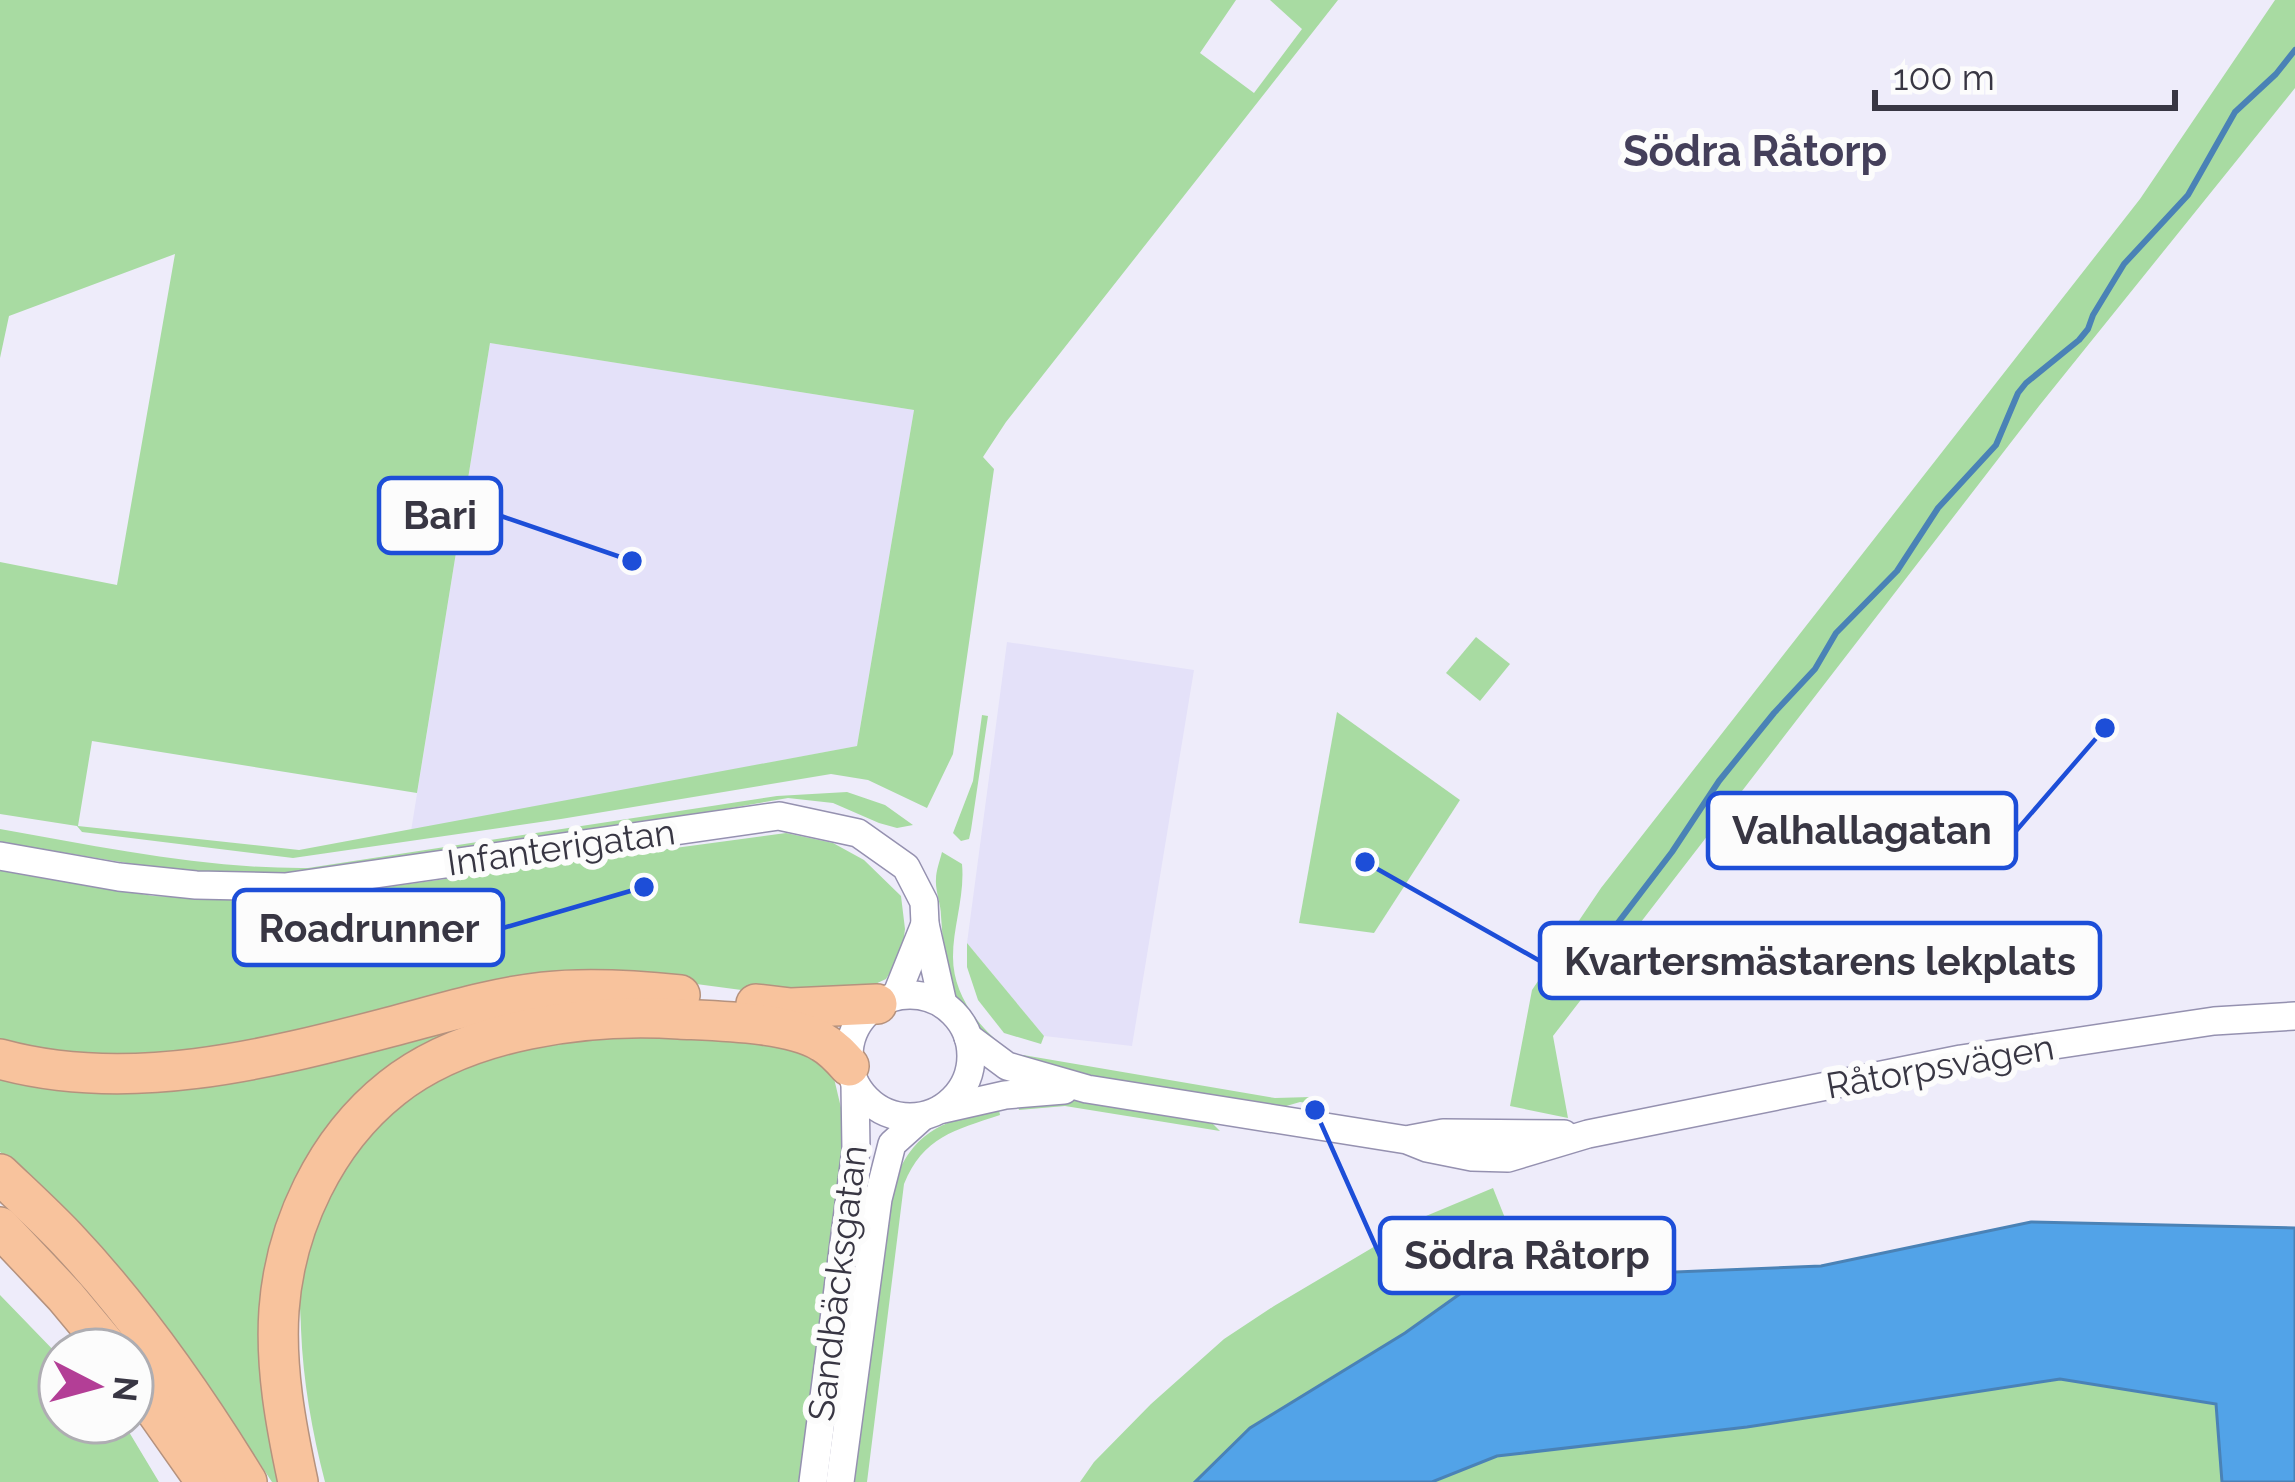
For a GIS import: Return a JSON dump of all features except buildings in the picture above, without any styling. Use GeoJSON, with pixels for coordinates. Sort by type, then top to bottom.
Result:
{"type":"FeatureCollection","features":[{"type":"Feature","properties":{"kind":"highway"},"geometry":{"type":"LineString","coordinates":[[0,1059],[100,1073],[204,1067],[538,992],[597,988],[791,1008],[886,1000]]}},
{"type":"Feature","properties":{"kind":"highway"},"geometry":{"type":"LineString","coordinates":[[298,1482],[278,1347],[284,1270],[320,1172],[351,1130],[392,1088],[434,1062],[480,1043],[520,1031],[604,1018],[651,1017],[786,1030],[833,1049],[852,1075]]}},
{"type":"Feature","properties":{"kind":"highway"},"geometry":{"type":"LineString","coordinates":[[0,1174],[68,1240],[146,1335],[206,1415],[247,1482]]}},
{"type":"Feature","properties":{"kind":"highway"},"geometry":{"type":"LineString","coordinates":[[0,1227],[90,1326]]}},
{"type":"Feature","properties":{"kind":"highway"},"geometry":{"type":"LineString","coordinates":[[0,1254],[65,1296]]}},
{"type":"Feature","properties":{"kind":"highway"},"geometry":{"type":"LineString","coordinates":[[156,1411],[206,1482]]}},
{"type":"Feature","properties":{"kind":"street","name":"Infanterigatan"},"geometry":{"type":"LineString","coordinates":[[0,856],[119,877],[285,887],[779,816],[858,833],[906,867],[924,902],[943,1004]]}},
{"type":"Feature","properties":{"kind":"street"},"geometry":{"type":"LineString","coordinates":[[886,1000],[925,924]]}},
{"type":"Feature","properties":{"kind":"street"},"geometry":{"type":"LineString","coordinates":[[931,1113],[956,1096],[967,1078],[968,1037],[943,1004],[912,995],[886,1000],[863,1016],[849,1048],[852,1075],[866,1100],[883,1112],[902,1117],[931,1113],[1005,1095],[1087,1089]]}},
{"type":"Feature","properties":{"kind":"street","name":"Råtorpsvägen"},"geometry":{"type":"LineString","coordinates":[[1087,1089],[1407,1140],[1472,1157],[1508,1158],[1588,1135],[1961,1059],[2214,1021],[2295,1016]]}},
{"type":"Feature","properties":{"kind":"street"},"geometry":{"type":"LineString","coordinates":[[968,1037],[1007,1066],[1087,1089]]}},
{"type":"Feature","properties":{"kind":"street","name":"Sandbäcksgatan"},"geometry":{"type":"LineString","coordinates":[[813,1482],[856,1150],[852,1075]]}},
{"type":"Feature","properties":{"kind":"street","name":"Sandbäcksgatan"},"geometry":{"type":"LineString","coordinates":[[840,1482],[878,1199],[892,1144],[931,1113]]}},
{"type":"Feature","properties":{"kind":"shaded area"},"geometry":{"type":"Polygon","coordinates":[[[490,343],[914,410],[857,746],[411,831],[490,343]]]}},
{"type":"Feature","properties":{"kind":"shaded area"},"geometry":{"type":"Polygon","coordinates":[[[1007,642],[1194,670],[1132,1046],[1044,1036],[967,943],[1007,642]]]}},
{"type":"Feature","properties":{"kind":"green space"},"geometry":{"type":"Polygon","coordinates":[[[0,0],[1236,0],[1200,53],[1254,93],[1302,29],[1270,0],[1338,0],[983,457],[994,469],[953,754],[927,808],[868,780],[831,774],[293,858],[82,832],[77,826],[0,814],[0,562],[117,585],[175,254],[9,316],[0,358],[0,0]],[[490,343],[417,793],[92,741],[78,826],[299,850],[857,746],[914,410],[490,343]]]}},
{"type":"Feature","properties":{"kind":"green space"},"geometry":{"type":"Polygon","coordinates":[[[2275,0],[2295,0],[2295,88],[2039,406],[1553,1036],[1568,1118],[1510,1106],[1532,990],[1601,888],[2140,199],[2275,0]]]}},
{"type":"Feature","properties":{"kind":"green space"},"geometry":{"type":"Polygon","coordinates":[[[1476,637],[1510,664],[1480,701],[1446,673],[1476,637]]]}},
{"type":"Feature","properties":{"kind":"green space"},"geometry":{"type":"Polygon","coordinates":[[[1337,712],[1460,800],[1374,933],[1299,923],[1337,712]]]}},
{"type":"Feature","properties":{"kind":"green space"},"geometry":{"type":"Polygon","coordinates":[[[982,715],[988,716],[971,830],[969,839],[961,841],[953,833],[973,781],[982,715]]]}},
{"type":"Feature","properties":{"kind":"green space"},"geometry":{"type":"Polygon","coordinates":[[[847,792],[885,805],[913,825],[897,828],[833,803],[788,798],[293,874],[139,865],[0,842],[0,829],[192,861],[308,868],[777,796],[847,792]]]}},
{"type":"Feature","properties":{"kind":"green space"},"geometry":{"type":"Polygon","coordinates":[[[786,833],[833,843],[864,860],[901,896],[902,953],[886,979],[856,993],[795,997],[621,974],[306,1037],[126,1063],[0,1047],[0,868],[153,896],[267,900],[786,833]]]}},
{"type":"Feature","properties":{"kind":"green space"},"geometry":{"type":"Polygon","coordinates":[[[942,852],[962,864],[953,957],[957,983],[975,1017],[1002,1045],[1001,1056],[970,1025],[948,978],[936,884],[942,852]]]}},
{"type":"Feature","properties":{"kind":"green space"},"geometry":{"type":"Polygon","coordinates":[[[967,943],[1044,1036],[1041,1044],[1004,1033],[978,1000],[967,967],[967,943]]]}},
{"type":"Feature","properties":{"kind":"green space"},"geometry":{"type":"Polygon","coordinates":[[[549,1004],[395,1069],[285,1220],[288,1482],[272,1482],[197,1370],[54,1201],[0,1152],[0,1077],[549,1004]]]}},
{"type":"Feature","properties":{"kind":"green space"},"geometry":{"type":"Polygon","coordinates":[[[588,1033],[800,1045],[833,1074],[842,1112],[843,1173],[803,1482],[325,1482],[306,1387],[300,1297],[307,1254],[336,1185],[380,1126],[438,1078],[483,1056],[588,1033]]]}},
{"type":"Feature","properties":{"kind":"green space"},"geometry":{"type":"Polygon","coordinates":[[[1023,1055],[1275,1098],[1311,1097],[1307,1103],[1283,1107],[1021,1065],[1023,1055]]]}},
{"type":"Feature","properties":{"kind":"green space"},"geometry":{"type":"Polygon","coordinates":[[[1071,1098],[1212,1123],[1220,1131],[1065,1106],[1019,1110],[1017,1102],[1071,1098]]]}},
{"type":"Feature","properties":{"kind":"green space"},"geometry":{"type":"Polygon","coordinates":[[[998,1105],[1000,1115],[931,1145],[904,1184],[867,1482],[854,1482],[893,1186],[921,1139],[947,1123],[998,1105]]]}},
{"type":"Feature","properties":{"kind":"green space"},"geometry":{"type":"Polygon","coordinates":[[[1493,1188],[1529,1278],[1471,1286],[1405,1333],[1250,1428],[1195,1482],[1080,1482],[1151,1404],[1224,1339],[1426,1216],[1493,1188]]]}},
{"type":"Feature","properties":{"kind":"green space"},"geometry":{"type":"Polygon","coordinates":[[[0,1295],[36,1332],[36,1446],[137,1446],[159,1482],[0,1482],[0,1295]]]}},
{"type":"Feature","properties":{"kind":"green space"},"geometry":{"type":"Polygon","coordinates":[[[2060,1379],[2216,1404],[2222,1482],[1432,1482],[1497,1456],[1747,1427],[2060,1379]]]}},
{"type":"Feature","properties":{"kind":"water"},"geometry":{"type":"Polygon","coordinates":[[[2031,1222],[2295,1228],[2295,1482],[2222,1482],[2216,1404],[2060,1379],[1747,1427],[1497,1456],[1432,1482],[1195,1482],[1250,1428],[1405,1333],[1471,1286],[1529,1278],[1821,1266],[2031,1222]]]}},
{"type":"Feature","properties":{"kind":"waterway"},"geometry":{"type":"LineString","coordinates":[[1544,991],[1596,938],[1617,924],[1719,781],[1815,669],[1836,633],[1897,571],[1938,508],[1996,445],[2018,393],[2088,329],[2124,264],[2188,195],[2235,112],[2295,50]]}},
{"type":"Feature","properties":{"kind":"place","name":"Bari"},"geometry":{"type":"Point","coordinates":[632,561]}},
{"type":"Feature","properties":{"kind":"place","name":"Valhallagatan"},"geometry":{"type":"Point","coordinates":[2105,728]}},
{"type":"Feature","properties":{"kind":"place","name":"Kvartersmästarens lekplats"},"geometry":{"type":"Point","coordinates":[1365,862]}},
{"type":"Feature","properties":{"kind":"place","name":"Roadrunner"},"geometry":{"type":"Point","coordinates":[644,887]}},
{"type":"Feature","properties":{"kind":"place","name":"Södra Råtorp"},"geometry":{"type":"Point","coordinates":[1315,1110]}},
{"type":"Feature","properties":{"kind":"district","name":"Södra Råtorp"},"geometry":{"type":"Point","coordinates":[1755,151]}}]}
